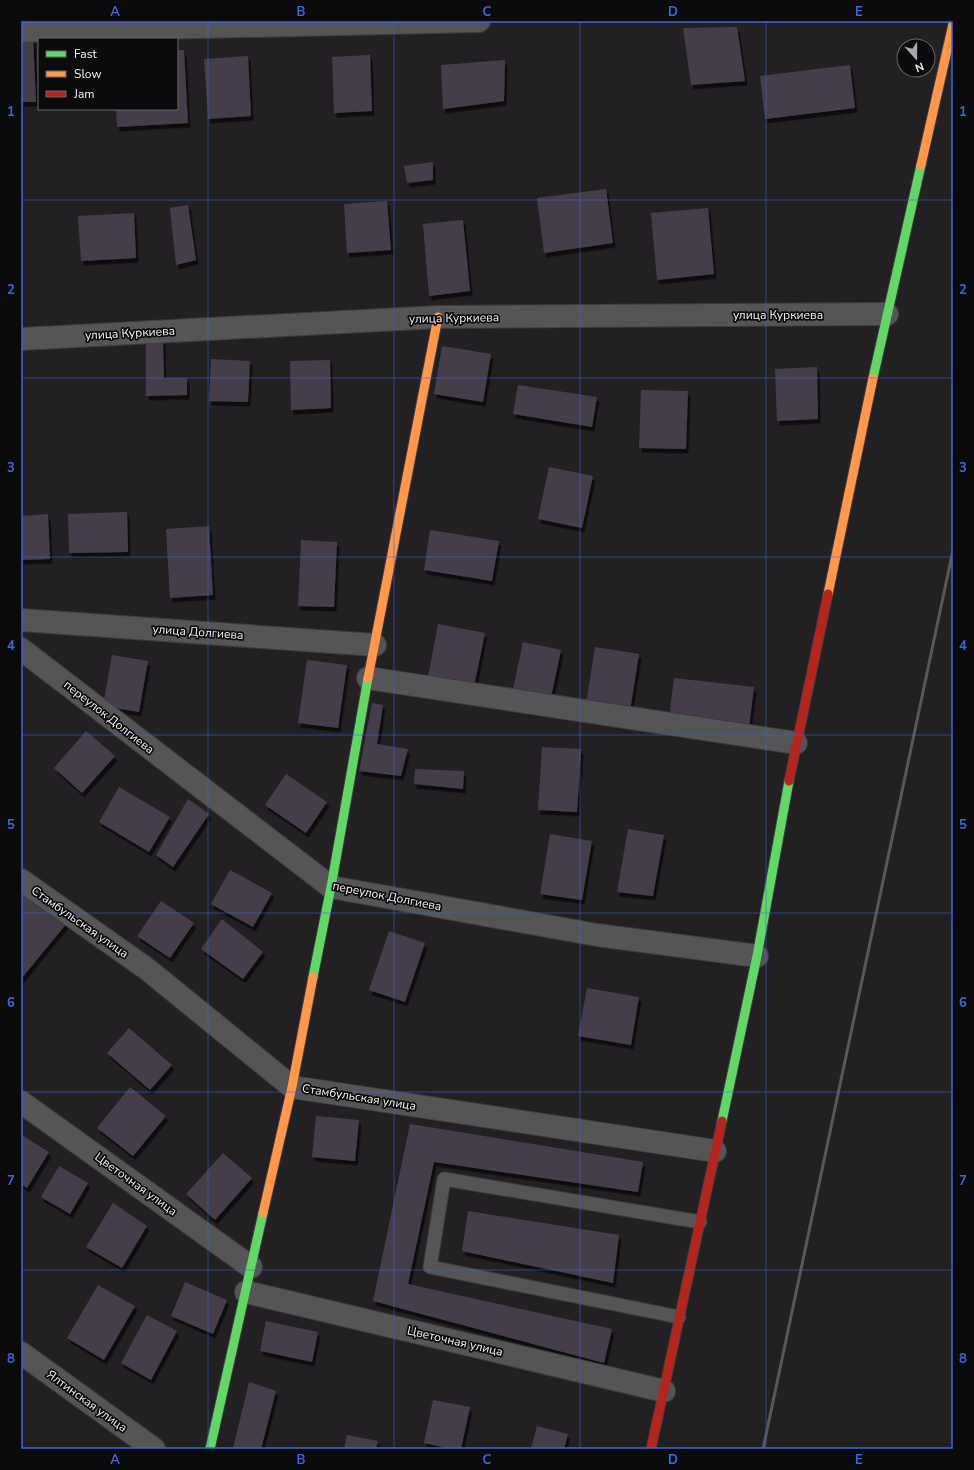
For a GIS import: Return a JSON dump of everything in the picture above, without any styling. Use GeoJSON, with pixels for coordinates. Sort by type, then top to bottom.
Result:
{"type":"FeatureCollection","features":[{"type":"Feature","properties":{"kind":"street"},"geometry":{"type":"LineString","coordinates":[[21,31],[479,21]]}},
{"type":"Feature","properties":{"kind":"street"},"geometry":{"type":"LineString","coordinates":[[651,1449],[756,956],[796,743],[887,314],[953,24]]}},
{"type":"Feature","properties":{"kind":"street","name":"улица Куркиева"},"geometry":{"type":"LineString","coordinates":[[21,339],[438,317],[887,314]]}},
{"type":"Feature","properties":{"kind":"street"},"geometry":{"type":"LineString","coordinates":[[210,1449],[292,1087],[331,887],[368,678],[438,317]]}},
{"type":"Feature","properties":{"kind":"street","name":"улица Долгиева"},"geometry":{"type":"LineString","coordinates":[[21,620],[375,645]]}},
{"type":"Feature","properties":{"kind":"street","name":"переулок Долгиева"},"geometry":{"type":"LineString","coordinates":[[21,649],[331,887],[597,936],[756,956]]}},
{"type":"Feature","properties":{"kind":"street"},"geometry":{"type":"LineString","coordinates":[[368,678],[796,743]]}},
{"type":"Feature","properties":{"kind":"street","name":"Стамбульская улица"},"geometry":{"type":"LineString","coordinates":[[21,880],[147,969],[292,1087],[715,1151]]}},
{"type":"Feature","properties":{"kind":"street","name":"Цветочная улица"},"geometry":{"type":"LineString","coordinates":[[21,1102],[251,1267]]}},
{"type":"Feature","properties":{"kind":"street","name":"Цветочная улица"},"geometry":{"type":"LineString","coordinates":[[246,1292],[664,1391]]}},
{"type":"Feature","properties":{"kind":"street","name":"Ялтинская улица"},"geometry":{"type":"LineString","coordinates":[[21,1353],[154,1449]]}},
{"type":"Feature","properties":{"kind":"lane"},"geometry":{"type":"LineString","coordinates":[[679,1317],[430,1267],[444,1179],[700,1222]]}},
{"type":"Feature","properties":{"kind":"building"},"geometry":{"type":"Polygon","coordinates":[[[737,27],[745,81],[691,85],[683,28],[737,27]]]}},
{"type":"Feature","properties":{"kind":"building"},"geometry":{"type":"Polygon","coordinates":[[[33,35],[36,102],[21,102],[21,36],[33,35]]]}},
{"type":"Feature","properties":{"kind":"building"},"geometry":{"type":"Polygon","coordinates":[[[178,50],[184,50],[188,123],[117,127],[116,110],[178,110],[178,50]]]}},
{"type":"Feature","properties":{"kind":"building"},"geometry":{"type":"Polygon","coordinates":[[[370,55],[372,111],[334,113],[332,57],[370,55]]]}},
{"type":"Feature","properties":{"kind":"building"},"geometry":{"type":"Polygon","coordinates":[[[248,56],[251,116],[208,119],[204,59],[248,56]]]}},
{"type":"Feature","properties":{"kind":"building"},"geometry":{"type":"Polygon","coordinates":[[[505,60],[504,101],[443,109],[441,65],[505,60]]]}},
{"type":"Feature","properties":{"kind":"building"},"geometry":{"type":"Polygon","coordinates":[[[850,65],[855,108],[765,119],[760,76],[850,65]]]}},
{"type":"Feature","properties":{"kind":"building"},"geometry":{"type":"Polygon","coordinates":[[[433,162],[433,180],[407,183],[404,166],[433,162]]]}},
{"type":"Feature","properties":{"kind":"building"},"geometry":{"type":"Polygon","coordinates":[[[606,189],[613,243],[544,253],[537,198],[606,189]]]}},
{"type":"Feature","properties":{"kind":"building"},"geometry":{"type":"Polygon","coordinates":[[[387,201],[391,250],[347,253],[344,204],[387,201]]]}},
{"type":"Feature","properties":{"kind":"building"},"geometry":{"type":"Polygon","coordinates":[[[188,205],[196,260],[176,265],[170,208],[188,205]]]}},
{"type":"Feature","properties":{"kind":"building"},"geometry":{"type":"Polygon","coordinates":[[[708,208],[714,274],[657,280],[651,213],[708,208]]]}},
{"type":"Feature","properties":{"kind":"building"},"geometry":{"type":"Polygon","coordinates":[[[134,213],[136,258],[81,261],[78,216],[134,213]]]}},
{"type":"Feature","properties":{"kind":"building"},"geometry":{"type":"Polygon","coordinates":[[[463,220],[470,291],[429,296],[423,224],[463,220]]]}},
{"type":"Feature","properties":{"kind":"building"},"geometry":{"type":"Polygon","coordinates":[[[163,340],[164,378],[187,378],[187,395],[146,396],[146,341],[163,340]]]}},
{"type":"Feature","properties":{"kind":"building"},"geometry":{"type":"Polygon","coordinates":[[[442,346],[491,354],[483,402],[434,394],[442,346]]]}},
{"type":"Feature","properties":{"kind":"building"},"geometry":{"type":"Polygon","coordinates":[[[211,359],[250,361],[248,402],[209,401],[211,359]]]}},
{"type":"Feature","properties":{"kind":"building"},"geometry":{"type":"Polygon","coordinates":[[[330,360],[331,408],[291,410],[290,361],[330,360]]]}},
{"type":"Feature","properties":{"kind":"building"},"geometry":{"type":"Polygon","coordinates":[[[817,367],[818,419],[777,421],[775,369],[817,367]]]}},
{"type":"Feature","properties":{"kind":"building"},"geometry":{"type":"Polygon","coordinates":[[[518,385],[597,397],[592,427],[513,414],[518,385]]]}},
{"type":"Feature","properties":{"kind":"building"},"geometry":{"type":"Polygon","coordinates":[[[641,390],[688,391],[686,449],[639,448],[641,390]]]}},
{"type":"Feature","properties":{"kind":"building"},"geometry":{"type":"Polygon","coordinates":[[[549,467],[593,476],[582,528],[538,519],[549,467]]]}},
{"type":"Feature","properties":{"kind":"building"},"geometry":{"type":"Polygon","coordinates":[[[127,512],[128,552],[69,553],[68,514],[127,512]]]}},
{"type":"Feature","properties":{"kind":"building"},"geometry":{"type":"Polygon","coordinates":[[[48,514],[50,559],[21,560],[21,516],[48,514]]]}},
{"type":"Feature","properties":{"kind":"building"},"geometry":{"type":"Polygon","coordinates":[[[209,526],[213,595],[170,598],[166,529],[209,526]]]}},
{"type":"Feature","properties":{"kind":"building"},"geometry":{"type":"Polygon","coordinates":[[[430,530],[499,541],[492,581],[424,570],[430,530]]]}},
{"type":"Feature","properties":{"kind":"building"},"geometry":{"type":"Polygon","coordinates":[[[301,540],[337,542],[334,607],[298,606],[301,540]]]}},
{"type":"Feature","properties":{"kind":"building"},"geometry":{"type":"Polygon","coordinates":[[[438,624],[485,633],[474,686],[428,677],[438,624]]]}},
{"type":"Feature","properties":{"kind":"building"},"geometry":{"type":"Polygon","coordinates":[[[523,642],[561,650],[550,702],[512,694],[523,642]]]}},
{"type":"Feature","properties":{"kind":"building"},"geometry":{"type":"Polygon","coordinates":[[[595,647],[639,654],[630,711],[586,704],[595,647]]]}},
{"type":"Feature","properties":{"kind":"building"},"geometry":{"type":"Polygon","coordinates":[[[112,655],[148,661],[139,712],[103,706],[112,655]]]}},
{"type":"Feature","properties":{"kind":"building"},"geometry":{"type":"Polygon","coordinates":[[[307,660],[347,665],[338,728],[298,723],[307,660]]]}},
{"type":"Feature","properties":{"kind":"building"},"geometry":{"type":"Polygon","coordinates":[[[674,678],[754,687],[749,727],[669,718],[674,678]]]}},
{"type":"Feature","properties":{"kind":"building"},"geometry":{"type":"Polygon","coordinates":[[[372,703],[383,705],[377,744],[408,749],[401,776],[359,771],[372,703]]]}},
{"type":"Feature","properties":{"kind":"building"},"geometry":{"type":"Polygon","coordinates":[[[86,731],[115,756],[82,793],[54,768],[86,731]]]}},
{"type":"Feature","properties":{"kind":"building"},"geometry":{"type":"Polygon","coordinates":[[[542,747],[581,749],[577,812],[538,810],[542,747]]]}},
{"type":"Feature","properties":{"kind":"building"},"geometry":{"type":"Polygon","coordinates":[[[415,769],[464,771],[463,789],[414,784],[415,769]]]}},
{"type":"Feature","properties":{"kind":"building"},"geometry":{"type":"Polygon","coordinates":[[[286,774],[327,802],[306,833],[265,805],[286,774]]]}},
{"type":"Feature","properties":{"kind":"building"},"geometry":{"type":"Polygon","coordinates":[[[119,787],[170,817],[149,852],[99,822],[119,787]]]}},
{"type":"Feature","properties":{"kind":"building"},"geometry":{"type":"Polygon","coordinates":[[[188,799],[209,814],[173,867],[156,855],[188,799]]]}},
{"type":"Feature","properties":{"kind":"building"},"geometry":{"type":"Polygon","coordinates":[[[628,829],[664,835],[653,896],[617,892],[628,829]]]}},
{"type":"Feature","properties":{"kind":"building"},"geometry":{"type":"Polygon","coordinates":[[[550,834],[592,841],[582,900],[540,894],[550,834]]]}},
{"type":"Feature","properties":{"kind":"building"},"geometry":{"type":"Polygon","coordinates":[[[230,870],[272,893],[253,927],[211,904],[230,870]]]}},
{"type":"Feature","properties":{"kind":"building"},"geometry":{"type":"Polygon","coordinates":[[[21,892],[67,923],[21,979],[21,892]]]}},
{"type":"Feature","properties":{"kind":"building"},"geometry":{"type":"Polygon","coordinates":[[[161,901],[194,923],[170,958],[137,936],[161,901]]]}},
{"type":"Feature","properties":{"kind":"building"},"geometry":{"type":"Polygon","coordinates":[[[222,919],[263,952],[243,979],[201,949],[222,919]]]}},
{"type":"Feature","properties":{"kind":"building"},"geometry":{"type":"Polygon","coordinates":[[[389,931],[425,943],[405,1002],[369,990],[389,931]]]}},
{"type":"Feature","properties":{"kind":"building"},"geometry":{"type":"Polygon","coordinates":[[[587,988],[639,997],[631,1045],[578,1036],[587,988]]]}},
{"type":"Feature","properties":{"kind":"building"},"geometry":{"type":"Polygon","coordinates":[[[129,1028],[172,1065],[150,1090],[107,1053],[129,1028]]]}},
{"type":"Feature","properties":{"kind":"building"},"geometry":{"type":"Polygon","coordinates":[[[130,1087],[166,1116],[133,1156],[97,1128],[130,1087]]]}},
{"type":"Feature","properties":{"kind":"building"},"geometry":{"type":"Polygon","coordinates":[[[316,1116],[359,1120],[355,1161],[312,1157],[316,1116]]]}},
{"type":"Feature","properties":{"kind":"building"},"geometry":{"type":"Polygon","coordinates":[[[410,1124],[643,1162],[638,1192],[434,1162],[408,1284],[612,1329],[604,1363],[373,1301],[410,1124]]]}},
{"type":"Feature","properties":{"kind":"building"},"geometry":{"type":"Polygon","coordinates":[[[23,1136],[49,1152],[27,1188],[21,1184],[21,1139],[23,1136]]]}},
{"type":"Feature","properties":{"kind":"building"},"geometry":{"type":"Polygon","coordinates":[[[223,1153],[252,1178],[215,1220],[186,1194],[223,1153]]]}},
{"type":"Feature","properties":{"kind":"building"},"geometry":{"type":"Polygon","coordinates":[[[59,1166],[88,1183],[70,1214],[41,1197],[59,1166]]]}},
{"type":"Feature","properties":{"kind":"building"},"geometry":{"type":"Polygon","coordinates":[[[113,1203],[147,1226],[122,1268],[86,1247],[113,1203]]]}},
{"type":"Feature","properties":{"kind":"building"},"geometry":{"type":"Polygon","coordinates":[[[468,1211],[619,1235],[613,1283],[462,1251],[468,1211]]]}},
{"type":"Feature","properties":{"kind":"building"},"geometry":{"type":"Polygon","coordinates":[[[185,1282],[227,1300],[213,1334],[171,1316],[185,1282]]]}},
{"type":"Feature","properties":{"kind":"building"},"geometry":{"type":"Polygon","coordinates":[[[98,1285],[135,1306],[104,1360],[67,1338],[98,1285]]]}},
{"type":"Feature","properties":{"kind":"building"},"geometry":{"type":"Polygon","coordinates":[[[147,1315],[177,1331],[151,1380],[121,1363],[147,1315]]]}},
{"type":"Feature","properties":{"kind":"building"},"geometry":{"type":"Polygon","coordinates":[[[266,1321],[318,1332],[312,1362],[260,1351],[266,1321]]]}},
{"type":"Feature","properties":{"kind":"building"},"geometry":{"type":"Polygon","coordinates":[[[249,1382],[276,1391],[261,1449],[235,1449],[233,1448],[249,1382]]]}},
{"type":"Feature","properties":{"kind":"building"},"geometry":{"type":"Polygon","coordinates":[[[433,1400],[470,1407],[461,1449],[451,1449],[424,1443],[433,1400]]]}},
{"type":"Feature","properties":{"kind":"building"},"geometry":{"type":"Polygon","coordinates":[[[537,1426],[568,1434],[564,1449],[531,1449],[537,1426]]]}},
{"type":"Feature","properties":{"kind":"building"},"geometry":{"type":"Polygon","coordinates":[[[347,1435],[378,1441],[376,1449],[344,1449],[347,1435]]]}},
{"type":"Feature","properties":{"kind":"railway"},"geometry":{"type":"LineString","coordinates":[[763,1449],[953,550]]}},
{"type":"Feature","properties":{"kind":"traffic: fast"},"geometry":{"type":"LineString","coordinates":[[873,378],[921,165]]}},
{"type":"Feature","properties":{"kind":"traffic: fast"},"geometry":{"type":"LineString","coordinates":[[313,977],[331,887],[368,678]]}},
{"type":"Feature","properties":{"kind":"traffic: fast"},"geometry":{"type":"LineString","coordinates":[[722,1121],[757,956],[789,781]]}},
{"type":"Feature","properties":{"kind":"traffic: fast"},"geometry":{"type":"LineString","coordinates":[[210,1449],[263,1213]]}},
{"type":"Feature","properties":{"kind":"traffic: slow"},"geometry":{"type":"LineString","coordinates":[[921,165],[953,24]]}},
{"type":"Feature","properties":{"kind":"traffic: slow"},"geometry":{"type":"LineString","coordinates":[[368,678],[438,317]]}},
{"type":"Feature","properties":{"kind":"traffic: slow"},"geometry":{"type":"LineString","coordinates":[[828,594],[873,378]]}},
{"type":"Feature","properties":{"kind":"traffic: slow"},"geometry":{"type":"LineString","coordinates":[[263,1213],[292,1087],[313,977]]}},
{"type":"Feature","properties":{"kind":"traffic: jam"},"geometry":{"type":"LineString","coordinates":[[789,781],[828,594]]}},
{"type":"Feature","properties":{"kind":"traffic: jam"},"geometry":{"type":"LineString","coordinates":[[651,1449],[722,1121]]}}]}
